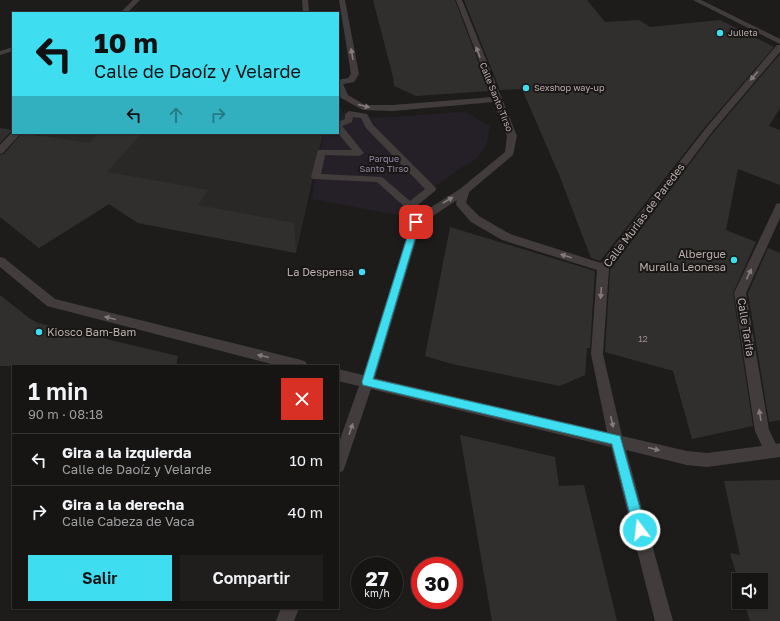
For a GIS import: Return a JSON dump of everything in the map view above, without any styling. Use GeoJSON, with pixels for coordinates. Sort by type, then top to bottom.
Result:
{"type":"FeatureCollection","features":[{"type":"Feature","properties":{"kind":"street"},"geometry":{"type":"LineString","coordinates":[[123,10],[137,0]]}},
{"type":"Feature","properties":{"kind":"street"},"geometry":{"type":"LineString","coordinates":[[305,0],[306,12]]}},
{"type":"Feature","properties":{"kind":"street"},"geometry":{"type":"LineString","coordinates":[[342,0],[355,74],[351,80],[339,82],[344,96],[363,107],[374,108],[393,108],[496,99]]}},
{"type":"Feature","properties":{"kind":"street","name":"Calle Santo Tirso"},"geometry":{"type":"LineString","coordinates":[[367,382],[416,222],[464,191],[510,153],[512,136],[496,99],[459,0]]}},
{"type":"Feature","properties":{"kind":"street"},"geometry":{"type":"LineString","coordinates":[[696,0],[780,42]]}},
{"type":"Feature","properties":{"kind":"street","name":"Calle Murias de Paredes"},"geometry":{"type":"LineString","coordinates":[[664,621],[616,440],[597,354],[602,268],[709,130],[780,47]]}},
{"type":"Feature","properties":{"kind":"street"},"geometry":{"type":"LineString","coordinates":[[0,53],[12,49]]}},
{"type":"Feature","properties":{"kind":"street"},"geometry":{"type":"LineString","coordinates":[[339,125],[349,120],[349,114],[364,116],[369,126],[431,189],[410,206],[379,179],[316,177],[321,152],[359,152],[339,127]]}},
{"type":"Feature","properties":{"kind":"street"},"geometry":{"type":"LineString","coordinates":[[0,151],[15,134]]}},
{"type":"Feature","properties":{"kind":"street"},"geometry":{"type":"LineString","coordinates":[[464,191],[461,204],[475,219],[506,237],[602,268]]}},
{"type":"Feature","properties":{"kind":"street","name":"Calle Tarifa"},"geometry":{"type":"LineString","coordinates":[[776,451],[762,431],[740,293],[780,208]]}},
{"type":"Feature","properties":{"kind":"street"},"geometry":{"type":"LineString","coordinates":[[0,261],[51,303],[297,365]]}},
{"type":"Feature","properties":{"kind":"street"},"geometry":{"type":"LineString","coordinates":[[339,375],[687,458],[707,460],[776,451]]}},
{"type":"Feature","properties":{"kind":"street"},"geometry":{"type":"LineString","coordinates":[[339,463],[367,382]]}},
{"type":"Feature","properties":{"kind":"street"},"geometry":{"type":"LineString","coordinates":[[285,621],[290,609]]}},
{"type":"Feature","properties":{"kind":"shaded area"},"geometry":{"type":"Polygon","coordinates":[[[41,134],[323,134],[296,253],[138,223],[109,204],[39,248],[0,217],[0,184],[41,134]]]}},
{"type":"Feature","properties":{"kind":"green space","name":"Parque Santo Tirso"},"geometry":{"type":"Polygon","coordinates":[[[339,105],[343,113],[377,118],[465,112],[490,126],[487,143],[477,158],[414,201],[403,216],[312,199],[324,134],[339,134],[339,105]]]}},
{"type":"Feature","properties":{"kind":"building"},"geometry":{"type":"Polygon","coordinates":[[[373,0],[455,0],[489,91],[416,96],[394,86],[373,0]]]}},
{"type":"Feature","properties":{"kind":"building"},"geometry":{"type":"Polygon","coordinates":[[[464,0],[587,0],[605,22],[639,20],[650,27],[720,20],[774,47],[705,127],[600,261],[591,258],[560,177],[522,89],[500,90],[464,0]]]}},
{"type":"Feature","properties":{"kind":"building"},"geometry":{"type":"Polygon","coordinates":[[[780,54],[780,108],[769,126],[780,130],[780,185],[738,169],[726,230],[756,242],[733,293],[753,426],[692,439],[673,371],[605,352],[610,270],[713,133],[780,54]]]}},
{"type":"Feature","properties":{"kind":"building"},"geometry":{"type":"Polygon","coordinates":[[[0,128],[12,130],[0,143],[0,128]]]}},
{"type":"Feature","properties":{"kind":"building"},"geometry":{"type":"Polygon","coordinates":[[[21,134],[89,143],[98,134],[141,134],[107,172],[208,190],[198,205],[294,223],[296,253],[138,223],[109,204],[39,248],[0,217],[0,155],[4,154],[21,134]]]}},
{"type":"Feature","properties":{"kind":"building"},"geometry":{"type":"Polygon","coordinates":[[[450,227],[595,271],[590,348],[587,348],[585,375],[560,386],[452,364],[425,356],[450,227]]]}},
{"type":"Feature","properties":{"kind":"building"},"geometry":{"type":"Polygon","coordinates":[[[768,248],[780,253],[780,420],[769,422],[748,293],[768,248]]]}},
{"type":"Feature","properties":{"kind":"building"},"geometry":{"type":"Polygon","coordinates":[[[0,295],[29,318],[38,323],[178,356],[176,365],[0,366],[0,295]]]}},
{"type":"Feature","properties":{"kind":"building"},"geometry":{"type":"Polygon","coordinates":[[[460,435],[555,457],[559,486],[584,485],[617,621],[492,621],[460,435]]]}},
{"type":"Feature","properties":{"kind":"building"},"geometry":{"type":"Polygon","coordinates":[[[780,480],[780,621],[750,621],[746,609],[768,609],[768,573],[736,573],[730,553],[740,555],[724,481],[780,480]]]}},
{"type":"Feature","properties":{"kind":"place","name":"Julieta"},"geometry":{"type":"Point","coordinates":[720,33]}},
{"type":"Feature","properties":{"kind":"place","name":"Sexshop way-up"},"geometry":{"type":"Point","coordinates":[526,88]}},
{"type":"Feature","properties":{"kind":"place","name":"Albergue Muralla Leonesa"},"geometry":{"type":"Point","coordinates":[734,260]}},
{"type":"Feature","properties":{"kind":"place","name":"La Despensa"},"geometry":{"type":"Point","coordinates":[362,272]}},
{"type":"Feature","properties":{"kind":"place","name":"Kiosco Bam-Bam"},"geometry":{"type":"Point","coordinates":[39,332]}},
{"type":"Feature","properties":{"kind":"route"},"geometry":{"type":"LineString","coordinates":[[416,222],[367,382],[616,440],[640,530]]}}]}
